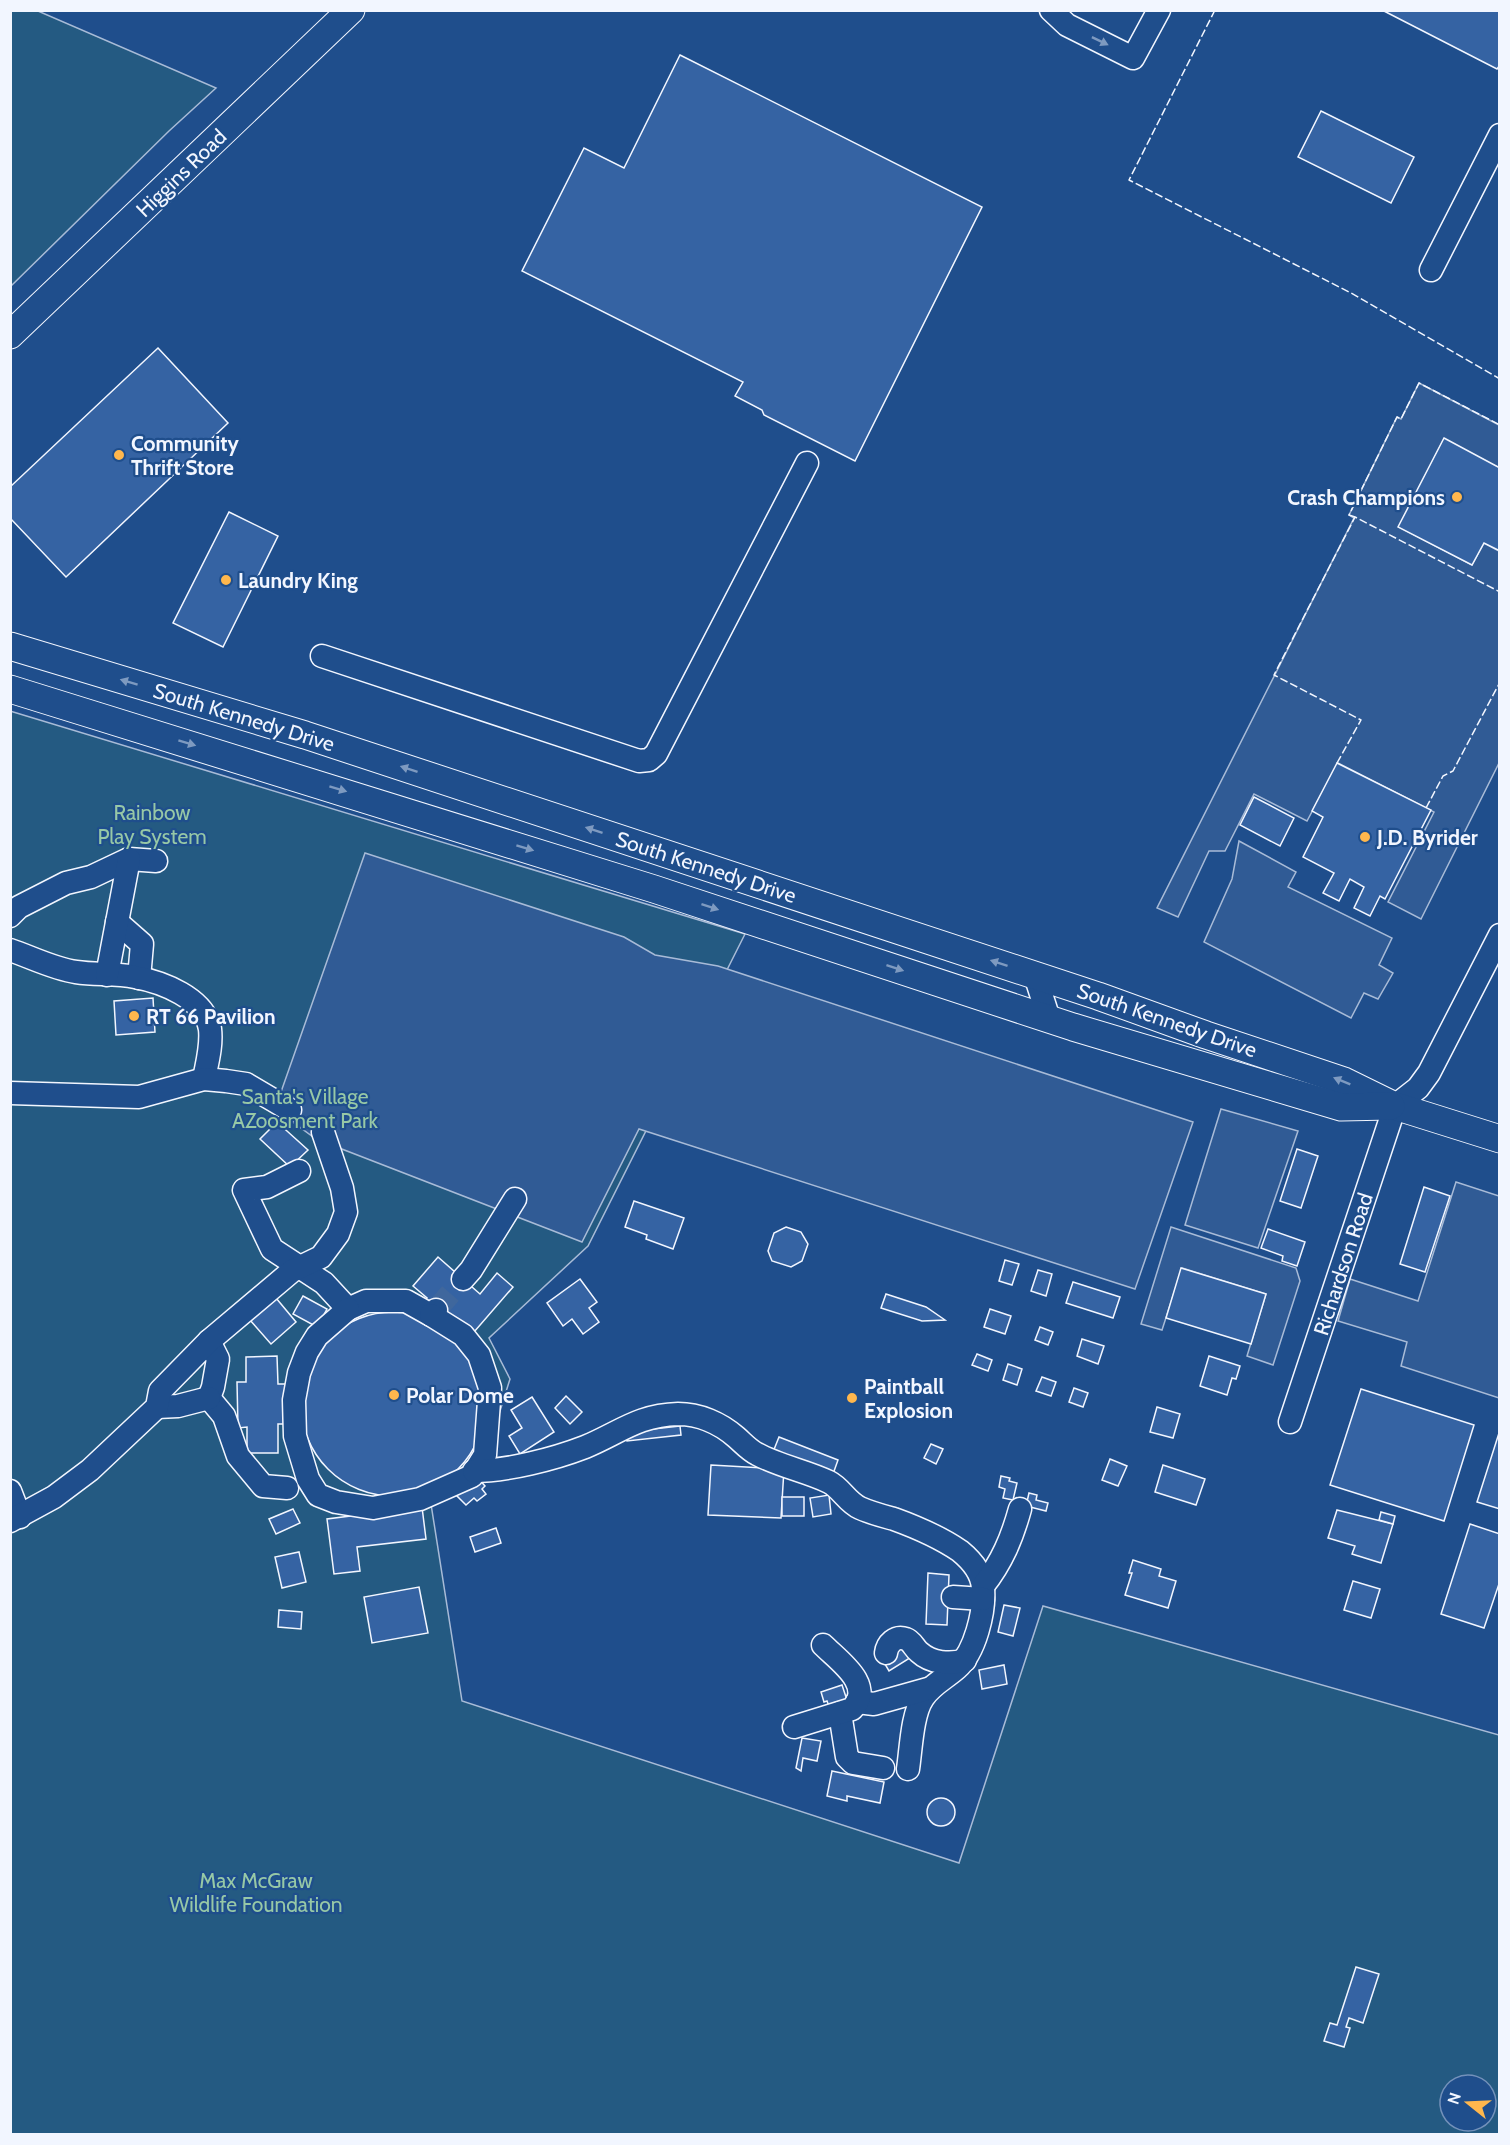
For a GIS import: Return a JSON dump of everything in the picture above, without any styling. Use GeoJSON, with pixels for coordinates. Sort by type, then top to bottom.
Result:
{"type":"FeatureCollection","features":[{"type":"Feature","properties":{"kind":"main road","name":"Higgins Road"},"geometry":{"type":"LineString","coordinates":[[10,335],[351,10]]}},
{"type":"Feature","properties":{"kind":"main road","name":"South Kennedy Drive"},"geometry":{"type":"LineString","coordinates":[[10,646],[317,738],[1035,975],[1344,1080],[1395,1106],[1500,1139]]}},
{"type":"Feature","properties":{"kind":"main road","name":"South Kennedy Drive"},"geometry":{"type":"LineString","coordinates":[[10,689],[643,885],[1049,1019],[1341,1107],[1395,1106]]}},
{"type":"Feature","properties":{"kind":"street"},"geometry":{"type":"LineString","coordinates":[[1051,10],[1067,25],[1133,58],[1159,10]]}},
{"type":"Feature","properties":{"kind":"street"},"geometry":{"type":"LineString","coordinates":[[1431,270],[1500,135]]}},
{"type":"Feature","properties":{"kind":"street"},"geometry":{"type":"LineString","coordinates":[[322,656],[639,761],[649,760],[656,754],[807,463]]}},
{"type":"Feature","properties":{"kind":"street"},"geometry":{"type":"LineString","coordinates":[[10,916],[19,907],[66,883],[91,877],[129,859],[156,861]]}},
{"type":"Feature","properties":{"kind":"street"},"geometry":{"type":"LineString","coordinates":[[107,975],[129,859]]}},
{"type":"Feature","properties":{"kind":"street"},"geometry":{"type":"LineString","coordinates":[[117,922],[142,944],[139,978]]}},
{"type":"Feature","properties":{"kind":"street"},"geometry":{"type":"LineString","coordinates":[[1395,1106],[1418,1088],[1429,1073],[1500,935]]}},
{"type":"Feature","properties":{"kind":"street"},"geometry":{"type":"LineString","coordinates":[[10,950],[74,972],[139,978],[184,995],[201,1010],[210,1028],[209,1053],[204,1079]]}},
{"type":"Feature","properties":{"kind":"street"},"geometry":{"type":"LineString","coordinates":[[1035,975],[1049,1019]]}},
{"type":"Feature","properties":{"kind":"street"},"geometry":{"type":"LineString","coordinates":[[10,1094],[140,1097],[204,1079],[246,1084],[290,1110]]}},
{"type":"Feature","properties":{"kind":"street","name":"Richardson Road"},"geometry":{"type":"LineString","coordinates":[[1290,1422],[1395,1106]]}},
{"type":"Feature","properties":{"kind":"street"},"geometry":{"type":"LineString","coordinates":[[10,1491],[16,1519],[54,1497],[90,1470],[157,1407],[160,1391],[209,1341],[292,1271],[321,1257],[338,1234],[346,1212],[342,1188],[323,1132]]}},
{"type":"Feature","properties":{"kind":"street"},"geometry":{"type":"LineString","coordinates":[[299,1171],[267,1187],[244,1190],[272,1249],[324,1283],[348,1309]]}},
{"type":"Feature","properties":{"kind":"street"},"geometry":{"type":"LineString","coordinates":[[463,1279],[471,1270],[515,1199]]}},
{"type":"Feature","properties":{"kind":"street"},"geometry":{"type":"LineString","coordinates":[[366,1301],[406,1301],[433,1312],[463,1335],[479,1355],[490,1388],[485,1455],[472,1476],[420,1499],[373,1508],[336,1502],[318,1495],[308,1479],[294,1436],[294,1400],[299,1373],[307,1352],[317,1336],[348,1309],[366,1301]]}},
{"type":"Feature","properties":{"kind":"street"},"geometry":{"type":"LineString","coordinates":[[208,1398],[213,1387],[218,1359],[209,1341]]}},
{"type":"Feature","properties":{"kind":"street"},"geometry":{"type":"LineString","coordinates":[[157,1407],[178,1406],[208,1398]]}},
{"type":"Feature","properties":{"kind":"street"},"geometry":{"type":"LineString","coordinates":[[208,1398],[224,1416],[238,1456],[263,1486],[287,1488]]}},
{"type":"Feature","properties":{"kind":"street"},"geometry":{"type":"LineString","coordinates":[[474,1471],[496,1471],[568,1453],[647,1418],[679,1414],[699,1416],[723,1427],[748,1448],[764,1457],[830,1483],[851,1503],[861,1509],[904,1523],[955,1548],[971,1561],[982,1580],[983,1592],[974,1640],[965,1660],[924,1696],[918,1708],[908,1769]]}},
{"type":"Feature","properties":{"kind":"street"},"geometry":{"type":"LineString","coordinates":[[983,1592],[1007,1548],[1020,1509]]}},
{"type":"Feature","properties":{"kind":"street"},"geometry":{"type":"LineString","coordinates":[[953,1597],[983,1592]]}},
{"type":"Feature","properties":{"kind":"street"},"geometry":{"type":"LineString","coordinates":[[886,1653],[887,1646],[893,1640],[904,1638],[920,1653],[935,1661],[945,1663],[965,1660]]}},
{"type":"Feature","properties":{"kind":"street"},"geometry":{"type":"LineString","coordinates":[[823,1645],[856,1677],[860,1686],[848,1707],[846,1757],[854,1763],[883,1768]]}},
{"type":"Feature","properties":{"kind":"street"},"geometry":{"type":"LineString","coordinates":[[794,1727],[848,1707],[874,1704],[931,1688]]}},
{"type":"Feature","properties":{"kind":"green space"},"geometry":{"type":"Polygon","coordinates":[[[11,10],[38,11],[216,88],[11,286],[11,10]]]}},
{"type":"Feature","properties":{"kind":"green space"},"geometry":{"type":"Polygon","coordinates":[[[10,711],[745,934],[588,1246],[489,1338],[510,1379],[485,1459],[431,1504],[462,1701],[959,1863],[1043,1606],[1499,1735],[1499,2134],[11,2134],[10,711]]]}},
{"type":"Feature","properties":{"kind":"shaded area"},"geometry":{"type":"Polygon","coordinates":[[[1419,383],[1499,425],[1499,468],[1444,439],[1399,527],[1472,565],[1484,543],[1499,551],[1499,763],[1421,919],[1388,902],[1434,812],[1338,763],[1307,821],[1254,794],[1225,851],[1209,851],[1178,917],[1157,908],[1354,518],[1349,515],[1397,417],[1401,419],[1419,383]]]}},
{"type":"Feature","properties":{"kind":"shaded area"},"geometry":{"type":"Polygon","coordinates":[[[1239,841],[1296,872],[1288,887],[1392,938],[1379,965],[1393,973],[1378,999],[1364,993],[1351,1018],[1204,942],[1232,879],[1239,841]]]}},
{"type":"Feature","properties":{"kind":"shaded area"},"geometry":{"type":"Polygon","coordinates":[[[365,853],[624,937],[655,955],[718,966],[1193,1122],[1135,1289],[639,1129],[582,1242],[316,1139],[275,1109],[365,853]]]}},
{"type":"Feature","properties":{"kind":"shaded area"},"geometry":{"type":"Polygon","coordinates":[[[1221,1109],[1298,1131],[1258,1248],[1185,1225],[1221,1109]]]}},
{"type":"Feature","properties":{"kind":"shaded area"},"geometry":{"type":"Polygon","coordinates":[[[1456,1182],[1499,1196],[1499,1398],[1401,1366],[1407,1342],[1338,1321],[1350,1279],[1418,1301],[1456,1182]]]}},
{"type":"Feature","properties":{"kind":"shaded area"},"geometry":{"type":"Polygon","coordinates":[[[1171,1227],[1296,1268],[1300,1281],[1273,1365],[1247,1356],[1266,1294],[1182,1268],[1162,1330],[1141,1324],[1171,1227]]]}},
{"type":"Feature","properties":{"kind":"building"},"geometry":{"type":"Polygon","coordinates":[[[1382,10],[1500,10],[1500,65],[1497,69],[1382,10]]]}},
{"type":"Feature","properties":{"kind":"building"},"geometry":{"type":"Polygon","coordinates":[[[680,55],[982,207],[855,461],[764,415],[762,410],[735,396],[743,382],[522,271],[584,148],[624,168],[680,55]]]}},
{"type":"Feature","properties":{"kind":"building"},"geometry":{"type":"Polygon","coordinates":[[[1321,111],[1414,157],[1391,203],[1298,157],[1321,111]]]}},
{"type":"Feature","properties":{"kind":"building","name":"Community Thrift Store"},"geometry":{"type":"Polygon","coordinates":[[[158,348],[228,423],[66,577],[10,518],[10,487],[158,348]]]}},
{"type":"Feature","properties":{"kind":"building","name":"Crash Champions"},"geometry":{"type":"Polygon","coordinates":[[[1444,438],[1500,468],[1500,551],[1484,543],[1472,565],[1398,527],[1444,438]]]}},
{"type":"Feature","properties":{"kind":"building","name":"Laundry King"},"geometry":{"type":"Polygon","coordinates":[[[229,512],[278,536],[223,647],[173,623],[229,512]]]}},
{"type":"Feature","properties":{"kind":"building","name":"J.D. Byrider"},"geometry":{"type":"Polygon","coordinates":[[[1337,763],[1431,810],[1385,899],[1380,896],[1370,916],[1354,908],[1364,887],[1350,879],[1339,901],[1323,893],[1334,873],[1303,857],[1323,817],[1312,811],[1337,763]]]}},
{"type":"Feature","properties":{"kind":"building"},"geometry":{"type":"Polygon","coordinates":[[[1254,797],[1294,818],[1280,846],[1240,825],[1254,797]]]}},
{"type":"Feature","properties":{"kind":"building","name":"RT 66 Pavilion"},"geometry":{"type":"Polygon","coordinates":[[[153,998],[155,1032],[116,1035],[114,1001],[153,998]]]}},
{"type":"Feature","properties":{"kind":"building"},"geometry":{"type":"Polygon","coordinates":[[[277,1122],[308,1150],[290,1167],[260,1139],[277,1122]]]}},
{"type":"Feature","properties":{"kind":"building"},"geometry":{"type":"Polygon","coordinates":[[[1297,1149],[1318,1156],[1301,1208],[1280,1201],[1297,1149]]]}},
{"type":"Feature","properties":{"kind":"building"},"geometry":{"type":"Polygon","coordinates":[[[1424,1187],[1450,1196],[1425,1272],[1400,1264],[1424,1187]]]}},
{"type":"Feature","properties":{"kind":"building"},"geometry":{"type":"Polygon","coordinates":[[[634,1201],[684,1218],[673,1249],[646,1239],[647,1235],[625,1227],[634,1201]]]}},
{"type":"Feature","properties":{"kind":"building"},"geometry":{"type":"Polygon","coordinates":[[[786,1227],[801,1232],[808,1244],[802,1261],[791,1267],[772,1261],[768,1251],[774,1233],[786,1227]]]}},
{"type":"Feature","properties":{"kind":"building"},"geometry":{"type":"Polygon","coordinates":[[[1268,1229],[1305,1242],[1297,1266],[1282,1261],[1283,1256],[1261,1248],[1268,1229]]]}},
{"type":"Feature","properties":{"kind":"building"},"geometry":{"type":"Polygon","coordinates":[[[438,1257],[480,1294],[497,1273],[513,1287],[468,1339],[424,1300],[427,1298],[413,1286],[438,1257]]]}},
{"type":"Feature","properties":{"kind":"building"},"geometry":{"type":"Polygon","coordinates":[[[1005,1260],[1019,1264],[1012,1285],[999,1281],[1005,1260]]]}},
{"type":"Feature","properties":{"kind":"building"},"geometry":{"type":"Polygon","coordinates":[[[1181,1268],[1266,1294],[1251,1344],[1166,1318],[1181,1268]]]}},
{"type":"Feature","properties":{"kind":"building"},"geometry":{"type":"Polygon","coordinates":[[[1038,1270],[1052,1274],[1046,1296],[1031,1291],[1038,1270]]]}},
{"type":"Feature","properties":{"kind":"building"},"geometry":{"type":"Polygon","coordinates":[[[580,1279],[597,1302],[589,1308],[599,1322],[583,1334],[572,1319],[563,1326],[547,1303],[580,1279]]]}},
{"type":"Feature","properties":{"kind":"building"},"geometry":{"type":"Polygon","coordinates":[[[1073,1282],[1120,1297],[1113,1318],[1066,1303],[1073,1282]]]}},
{"type":"Feature","properties":{"kind":"building"},"geometry":{"type":"Polygon","coordinates":[[[886,1294],[926,1307],[945,1320],[922,1321],[881,1308],[886,1294]]]}},
{"type":"Feature","properties":{"kind":"building"},"geometry":{"type":"Polygon","coordinates":[[[303,1296],[327,1309],[317,1327],[293,1314],[303,1296]]]}},
{"type":"Feature","properties":{"kind":"building"},"geometry":{"type":"Polygon","coordinates":[[[276,1298],[296,1322],[271,1344],[250,1320],[276,1298]]]}},
{"type":"Feature","properties":{"kind":"building"},"geometry":{"type":"Polygon","coordinates":[[[990,1309],[1011,1316],[1005,1334],[984,1327],[990,1309]]]}},
{"type":"Feature","properties":{"kind":"building","name":"Polar Dome"},"geometry":{"type":"Polygon","coordinates":[[[393,1312],[428,1319],[458,1339],[478,1369],[485,1404],[478,1439],[458,1469],[428,1489],[393,1496],[358,1489],[328,1469],[308,1439],[301,1404],[308,1369],[328,1339],[358,1319],[393,1312]]]}},
{"type":"Feature","properties":{"kind":"building"},"geometry":{"type":"Polygon","coordinates":[[[1040,1327],[1053,1332],[1048,1345],[1035,1340],[1040,1327]]]}},
{"type":"Feature","properties":{"kind":"building"},"geometry":{"type":"Polygon","coordinates":[[[1082,1339],[1104,1346],[1098,1364],[1077,1356],[1082,1339]]]}},
{"type":"Feature","properties":{"kind":"building"},"geometry":{"type":"Polygon","coordinates":[[[977,1354],[992,1360],[988,1371],[972,1365],[977,1354]]]}},
{"type":"Feature","properties":{"kind":"building"},"geometry":{"type":"Polygon","coordinates":[[[277,1356],[278,1384],[286,1384],[287,1424],[278,1424],[278,1453],[247,1453],[247,1427],[238,1428],[237,1382],[246,1382],[246,1357],[277,1356]]]}},
{"type":"Feature","properties":{"kind":"building"},"geometry":{"type":"Polygon","coordinates":[[[1209,1356],[1240,1366],[1236,1379],[1232,1378],[1227,1395],[1200,1386],[1209,1356]]]}},
{"type":"Feature","properties":{"kind":"building"},"geometry":{"type":"Polygon","coordinates":[[[1008,1364],[1022,1369],[1017,1385],[1003,1380],[1008,1364]]]}},
{"type":"Feature","properties":{"kind":"building"},"geometry":{"type":"Polygon","coordinates":[[[1042,1377],[1056,1382],[1051,1396],[1036,1391],[1042,1377]]]}},
{"type":"Feature","properties":{"kind":"building"},"geometry":{"type":"Polygon","coordinates":[[[1074,1388],[1088,1393],[1083,1407],[1069,1402],[1074,1388]]]}},
{"type":"Feature","properties":{"kind":"building"},"geometry":{"type":"Polygon","coordinates":[[[1361,1389],[1474,1425],[1444,1521],[1330,1485],[1361,1389]]]}},
{"type":"Feature","properties":{"kind":"building"},"geometry":{"type":"Polygon","coordinates":[[[566,1396],[582,1412],[570,1424],[555,1408],[566,1396]]]}},
{"type":"Feature","properties":{"kind":"building"},"geometry":{"type":"Polygon","coordinates":[[[532,1397],[554,1432],[520,1454],[509,1436],[522,1428],[511,1410],[532,1397]]]}},
{"type":"Feature","properties":{"kind":"building"},"geometry":{"type":"Polygon","coordinates":[[[1157,1407],[1180,1414],[1173,1438],[1150,1432],[1157,1407]]]}},
{"type":"Feature","properties":{"kind":"building"},"geometry":{"type":"Polygon","coordinates":[[[680,1426],[681,1435],[627,1441],[626,1432],[680,1426]]]}},
{"type":"Feature","properties":{"kind":"building"},"geometry":{"type":"Polygon","coordinates":[[[1500,1433],[1500,1509],[1477,1502],[1500,1433]]]}},
{"type":"Feature","properties":{"kind":"building"},"geometry":{"type":"Polygon","coordinates":[[[779,1437],[838,1460],[833,1474],[773,1452],[779,1437]]]}},
{"type":"Feature","properties":{"kind":"building"},"geometry":{"type":"Polygon","coordinates":[[[931,1444],[943,1449],[936,1464],[924,1458],[931,1444]]]}},
{"type":"Feature","properties":{"kind":"building"},"geometry":{"type":"Polygon","coordinates":[[[1110,1459],[1127,1466],[1118,1486],[1102,1480],[1110,1459]]]}},
{"type":"Feature","properties":{"kind":"building"},"geometry":{"type":"Polygon","coordinates":[[[711,1465],[784,1469],[781,1518],[708,1515],[711,1465]]]}},
{"type":"Feature","properties":{"kind":"building"},"geometry":{"type":"Polygon","coordinates":[[[1163,1465],[1205,1479],[1196,1505],[1155,1492],[1163,1465]]]}},
{"type":"Feature","properties":{"kind":"building"},"geometry":{"type":"Polygon","coordinates":[[[476,1476],[485,1486],[482,1489],[486,1494],[477,1501],[474,1498],[466,1505],[456,1495],[476,1476]]]}},
{"type":"Feature","properties":{"kind":"building"},"geometry":{"type":"Polygon","coordinates":[[[1001,1476],[1017,1483],[1013,1500],[1003,1498],[1005,1489],[999,1487],[1001,1476]]]}},
{"type":"Feature","properties":{"kind":"building"},"geometry":{"type":"Polygon","coordinates":[[[1029,1493],[1037,1495],[1036,1500],[1048,1503],[1046,1511],[1026,1506],[1029,1493]]]}},
{"type":"Feature","properties":{"kind":"building"},"geometry":{"type":"Polygon","coordinates":[[[829,1495],[831,1514],[813,1517],[810,1498],[829,1495]]]}},
{"type":"Feature","properties":{"kind":"building"},"geometry":{"type":"Polygon","coordinates":[[[782,1497],[804,1497],[804,1516],[782,1516],[782,1497]]]}},
{"type":"Feature","properties":{"kind":"building"},"geometry":{"type":"Polygon","coordinates":[[[422,1507],[426,1539],[357,1547],[360,1571],[334,1574],[327,1519],[422,1507]]]}},
{"type":"Feature","properties":{"kind":"building"},"geometry":{"type":"Polygon","coordinates":[[[293,1509],[300,1523],[276,1534],[269,1519],[293,1509]]]}},
{"type":"Feature","properties":{"kind":"building"},"geometry":{"type":"Polygon","coordinates":[[[1337,1510],[1393,1524],[1381,1563],[1352,1554],[1355,1546],[1328,1538],[1337,1510]]]}},
{"type":"Feature","properties":{"kind":"building"},"geometry":{"type":"Polygon","coordinates":[[[1381,1512],[1395,1516],[1393,1524],[1379,1520],[1381,1512]]]}},
{"type":"Feature","properties":{"kind":"building"},"geometry":{"type":"Polygon","coordinates":[[[1470,1524],[1500,1534],[1500,1581],[1484,1628],[1441,1614],[1470,1524]]]}},
{"type":"Feature","properties":{"kind":"building"},"geometry":{"type":"Polygon","coordinates":[[[496,1528],[501,1543],[475,1552],[470,1537],[496,1528]]]}},
{"type":"Feature","properties":{"kind":"building"},"geometry":{"type":"Polygon","coordinates":[[[299,1552],[306,1582],[282,1588],[275,1557],[299,1552]]]}},
{"type":"Feature","properties":{"kind":"building"},"geometry":{"type":"Polygon","coordinates":[[[1133,1560],[1161,1569],[1159,1576],[1176,1581],[1168,1608],[1125,1595],[1132,1573],[1129,1573],[1133,1560]]]}},
{"type":"Feature","properties":{"kind":"building"},"geometry":{"type":"Polygon","coordinates":[[[928,1573],[949,1575],[947,1625],[926,1624],[928,1573]]]}},
{"type":"Feature","properties":{"kind":"building"},"geometry":{"type":"Polygon","coordinates":[[[1353,1581],[1380,1589],[1371,1618],[1344,1610],[1353,1581]]]}},
{"type":"Feature","properties":{"kind":"building"},"geometry":{"type":"Polygon","coordinates":[[[419,1587],[428,1633],[372,1643],[364,1597],[419,1587]]]}},
{"type":"Feature","properties":{"kind":"building"},"geometry":{"type":"Polygon","coordinates":[[[1004,1605],[1020,1608],[1013,1636],[998,1632],[1004,1605]]]}},
{"type":"Feature","properties":{"kind":"building"},"geometry":{"type":"Polygon","coordinates":[[[279,1610],[302,1612],[301,1629],[278,1627],[279,1610]]]}},
{"type":"Feature","properties":{"kind":"building"},"geometry":{"type":"Polygon","coordinates":[[[906,1644],[913,1656],[889,1671],[882,1659],[906,1644]]]}},
{"type":"Feature","properties":{"kind":"building"},"geometry":{"type":"Polygon","coordinates":[[[1004,1665],[1007,1684],[982,1689],[979,1670],[1004,1665]]]}},
{"type":"Feature","properties":{"kind":"building"},"geometry":{"type":"Polygon","coordinates":[[[842,1685],[848,1703],[830,1709],[827,1701],[824,1702],[821,1692],[842,1685]]]}},
{"type":"Feature","properties":{"kind":"building"},"geometry":{"type":"Polygon","coordinates":[[[802,1738],[821,1741],[817,1761],[803,1758],[801,1771],[796,1768],[802,1738]]]}},
{"type":"Feature","properties":{"kind":"building"},"geometry":{"type":"Polygon","coordinates":[[[832,1771],[884,1782],[880,1803],[847,1796],[847,1801],[827,1796],[832,1771]]]}},
{"type":"Feature","properties":{"kind":"building"},"geometry":{"type":"Polygon","coordinates":[[[941,1798],[951,1802],[955,1812],[951,1822],[941,1826],[931,1822],[927,1812],[931,1802],[941,1798]]]}},
{"type":"Feature","properties":{"kind":"building"},"geometry":{"type":"Polygon","coordinates":[[[1356,1967],[1379,1974],[1363,2023],[1349,2018],[1346,2027],[1350,2028],[1344,2047],[1324,2041],[1330,2023],[1337,2025],[1356,1967]]]}},
{"type":"Feature","properties":{"kind":"tunnel"},"geometry":{"type":"LineString","coordinates":[[436,1310],[463,1279]]}},
{"type":"Feature","properties":{"kind":"fence"},"geometry":{"type":"LineString","coordinates":[[1215,10],[1129,180],[1351,293],[1500,379]]}},
{"type":"Feature","properties":{"kind":"fence"},"geometry":{"type":"LineString","coordinates":[[1355,517],[1349,515],[1397,417],[1401,419],[1419,383],[1500,425]]}},
{"type":"Feature","properties":{"kind":"fence"},"geometry":{"type":"LineString","coordinates":[[1337,763],[1361,720],[1274,675],[1355,517],[1500,592]]}},
{"type":"Feature","properties":{"kind":"fence"},"geometry":{"type":"LineString","coordinates":[[1426,808],[1443,776],[1453,771],[1500,682]]}},
{"type":"Feature","properties":{"kind":"place","name":"Community Thrift Store"},"geometry":{"type":"Point","coordinates":[119,455]}},
{"type":"Feature","properties":{"kind":"place","name":"Crash Champions"},"geometry":{"type":"Point","coordinates":[1457,497]}},
{"type":"Feature","properties":{"kind":"place","name":"Laundry King"},"geometry":{"type":"Point","coordinates":[226,580]}},
{"type":"Feature","properties":{"kind":"place","name":"J.D. Byrider"},"geometry":{"type":"Point","coordinates":[1365,837]}},
{"type":"Feature","properties":{"kind":"place","name":"RT 66 Pavilion"},"geometry":{"type":"Point","coordinates":[134,1016]}},
{"type":"Feature","properties":{"kind":"place","name":"Polar Dome"},"geometry":{"type":"Point","coordinates":[394,1395]}},
{"type":"Feature","properties":{"kind":"place","name":"Paintball Explosion"},"geometry":{"type":"Point","coordinates":[852,1398]}},
{"type":"Feature","properties":{"kind":"park label","name":"Rainbow Play System"},"geometry":{"type":"Point","coordinates":[152,824]}},
{"type":"Feature","properties":{"kind":"park label","name":"Santa's Village AZoosment Park"},"geometry":{"type":"Point","coordinates":[305,1108]}},
{"type":"Feature","properties":{"kind":"park label","name":"Max McGraw Wildlife Foundation"},"geometry":{"type":"Point","coordinates":[256,1892]}}]}
